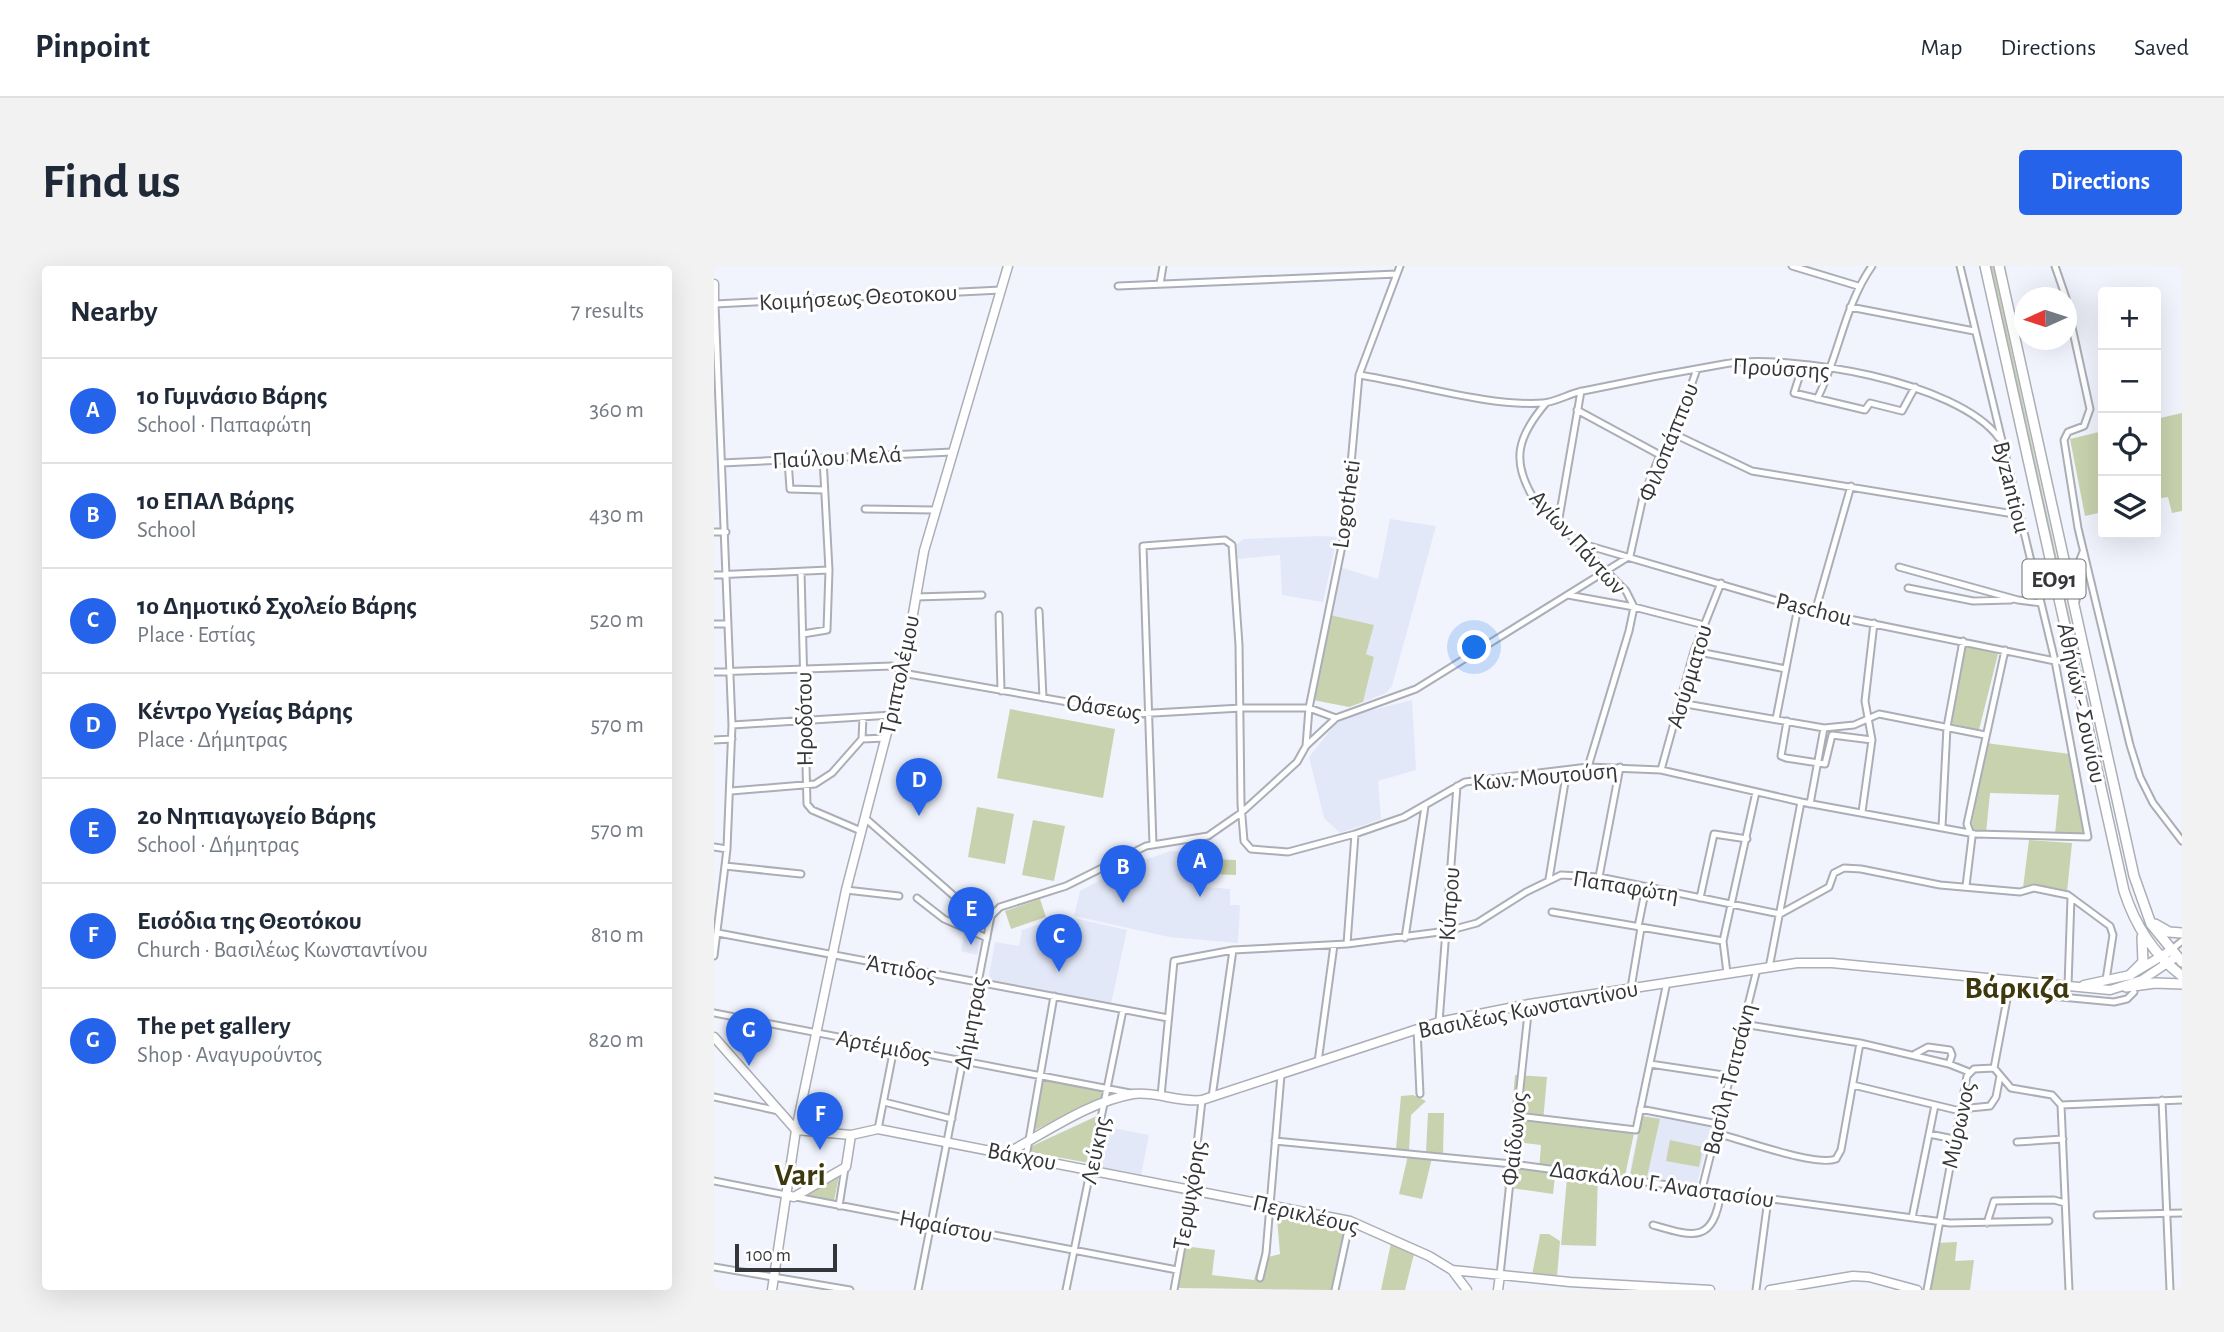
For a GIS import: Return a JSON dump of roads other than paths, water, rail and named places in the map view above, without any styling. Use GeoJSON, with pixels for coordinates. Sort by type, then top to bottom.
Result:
{"type":"FeatureCollection","features":[{"type":"Feature","properties":{"kind":"main road","name":"Αθήνών - Σουνίου"},"geometry":{"type":"LineString","coordinates":[[1985,266],[2121,880],[2134,919],[2165,961]]}},
{"type":"Feature","properties":{"kind":"main road","name":"Αθήνών - Σουνίου"},"geometry":{"type":"LineString","coordinates":[[1999,266],[2134,876],[2147,915],[2178,956]]}},
{"type":"Feature","properties":{"kind":"main road"},"geometry":{"type":"LineString","coordinates":[[2147,915],[2163,930],[2182,933]]}},
{"type":"Feature","properties":{"kind":"main road"},"geometry":{"type":"LineString","coordinates":[[2130,975],[2140,967],[2145,952],[2134,919]]}},
{"type":"Feature","properties":{"kind":"main road","name":"ΕΟ91"},"geometry":{"type":"LineString","coordinates":[[2165,961],[2182,976]]}},
{"type":"Feature","properties":{"kind":"main road"},"geometry":{"type":"LineString","coordinates":[[2130,989],[2155,983],[2182,984]]}},
{"type":"Feature","properties":{"kind":"street","name":"Τριπτολέμου"},"geometry":{"type":"LineString","coordinates":[[772,1290],[790,1196],[796,1130],[846,890],[892,715],[934,510],[1007,266]]}},
{"type":"Feature","properties":{"kind":"street"},"geometry":{"type":"LineString","coordinates":[[1160,284],[1163,266]]}},
{"type":"Feature","properties":{"kind":"street","name":"Logotheti"},"geometry":{"type":"LineString","coordinates":[[1306,746],[1309,708],[1345,531],[1359,375],[1399,266]]}},
{"type":"Feature","properties":{"kind":"street"},"geometry":{"type":"LineString","coordinates":[[1792,266],[1858,286]]}},
{"type":"Feature","properties":{"kind":"street"},"geometry":{"type":"LineString","coordinates":[[1817,399],[1832,370],[1858,286],[1872,266]]}},
{"type":"Feature","properties":{"kind":"street","name":"Byzantiou"},"geometry":{"type":"LineString","coordinates":[[1960,266],[2055,661],[2090,834],[2085,839],[1970,832]]}},
{"type":"Feature","properties":{"kind":"street"},"geometry":{"type":"LineString","coordinates":[[2055,266],[2062,287]]}},
{"type":"Feature","properties":{"kind":"street"},"geometry":{"type":"LineString","coordinates":[[1118,286],[1397,274]]}},
{"type":"Feature","properties":{"kind":"street"},"geometry":{"type":"LineString","coordinates":[[714,284],[717,440],[722,463],[726,531],[733,725],[732,791],[714,956]]}},
{"type":"Feature","properties":{"kind":"street","name":"Κοιμήσεως Θεοτοκου"},"geometry":{"type":"LineString","coordinates":[[714,304],[1001,290]]}},
{"type":"Feature","properties":{"kind":"street"},"geometry":{"type":"LineString","coordinates":[[1850,307],[1974,331]]}},
{"type":"Feature","properties":{"kind":"street"},"geometry":{"type":"LineString","coordinates":[[2077,349],[2090,409],[2084,426],[2068,432],[2064,440],[2084,551],[2140,777],[2152,803],[2182,841]]}},
{"type":"Feature","properties":{"kind":"street","name":"Προύσσης"},"geometry":{"type":"LineString","coordinates":[[1546,403],[1581,391],[1744,362],[1803,365],[1883,378],[1939,395],[1991,427],[2001,441]]}},
{"type":"Feature","properties":{"kind":"street"},"geometry":{"type":"LineString","coordinates":[[1803,365],[1793,392],[1864,410],[1871,403],[1902,411],[1915,387]]}},
{"type":"Feature","properties":{"kind":"street","name":"Φιλοπάππου"},"geometry":{"type":"LineString","coordinates":[[1630,556],[1643,497],[1660,454],[1674,434],[1697,369]]}},
{"type":"Feature","properties":{"kind":"street"},"geometry":{"type":"LineString","coordinates":[[1359,375],[1489,399],[1546,403]]}},
{"type":"Feature","properties":{"kind":"street"},"geometry":{"type":"LineString","coordinates":[[1558,524],[1581,391]]}},
{"type":"Feature","properties":{"kind":"street","name":"Αγίων Πάντων"},"geometry":{"type":"LineString","coordinates":[[1546,403],[1529,423],[1521,441],[1519,463],[1523,480],[1534,499],[1626,591],[1634,607],[1588,766]]}},
{"type":"Feature","properties":{"kind":"street"},"geometry":{"type":"LineString","coordinates":[[1577,410],[1660,454]]}},
{"type":"Feature","properties":{"kind":"street"},"geometry":{"type":"LineString","coordinates":[[1674,434],[1752,471],[2020,515]]}},
{"type":"Feature","properties":{"kind":"street","name":"Παύλου Μελά"},"geometry":{"type":"LineString","coordinates":[[722,463],[952,452]]}},
{"type":"Feature","properties":{"kind":"street"},"geometry":{"type":"LineString","coordinates":[[803,634],[827,630],[829,570],[823,458]]}},
{"type":"Feature","properties":{"kind":"street"},"geometry":{"type":"LineString","coordinates":[[788,460],[790,489],[824,490]]}},
{"type":"Feature","properties":{"kind":"street"},"geometry":{"type":"LineString","coordinates":[[714,484],[723,484]]}},
{"type":"Feature","properties":{"kind":"street"},"geometry":{"type":"LineString","coordinates":[[1815,612],[1851,486]]}},
{"type":"Feature","properties":{"kind":"street"},"geometry":{"type":"LineString","coordinates":[[865,509],[934,510]]}},
{"type":"Feature","properties":{"kind":"street"},"geometry":{"type":"LineString","coordinates":[[714,532],[726,531]]}},
{"type":"Feature","properties":{"kind":"street"},"geometry":{"type":"LineString","coordinates":[[1153,845],[1143,546],[1225,540],[1232,545],[1241,708],[1241,813]]}},
{"type":"Feature","properties":{"kind":"street","name":"Paschou"},"geometry":{"type":"LineString","coordinates":[[1576,542],[1815,612],[2055,661]]}},
{"type":"Feature","properties":{"kind":"street"},"geometry":{"type":"LineString","coordinates":[[2075,611],[2079,562],[2084,551]]}},
{"type":"Feature","properties":{"kind":"street"},"geometry":{"type":"LineString","coordinates":[[865,818],[952,895],[976,911],[991,916],[1000,907],[1066,886],[1153,845],[1208,836],[1241,813],[1297,762],[1306,746],[1336,718],[1416,688],[1630,556]]}},
{"type":"Feature","properties":{"kind":"street"},"geometry":{"type":"LineString","coordinates":[[1899,567],[2018,600],[2041,603]]}},
{"type":"Feature","properties":{"kind":"street"},"geometry":{"type":"LineString","coordinates":[[714,575],[829,570]]}},
{"type":"Feature","properties":{"kind":"street","name":"Ηροδότου"},"geometry":{"type":"LineString","coordinates":[[801,572],[807,804],[812,810],[861,831]]}},
{"type":"Feature","properties":{"kind":"street","name":"Ασύρματου"},"geometry":{"type":"LineString","coordinates":[[1661,771],[1694,651],[1721,583]]}},
{"type":"Feature","properties":{"kind":"street"},"geometry":{"type":"LineString","coordinates":[[1908,587],[1973,601],[2018,600]]}},
{"type":"Feature","properties":{"kind":"street"},"geometry":{"type":"LineString","coordinates":[[916,597],[982,595]]}},
{"type":"Feature","properties":{"kind":"street"},"geometry":{"type":"LineString","coordinates":[[1568,595],[1634,607],[1704,625]]}},
{"type":"Feature","properties":{"kind":"street"},"geometry":{"type":"LineString","coordinates":[[1776,719],[1798,607]]}},
{"type":"Feature","properties":{"kind":"street"},"geometry":{"type":"LineString","coordinates":[[1039,611],[1043,698]]}},
{"type":"Feature","properties":{"kind":"street"},"geometry":{"type":"LineString","coordinates":[[999,615],[1001,691]]}},
{"type":"Feature","properties":{"kind":"street"},"geometry":{"type":"LineString","coordinates":[[1862,812],[1872,740],[1865,701],[1874,623]]}},
{"type":"Feature","properties":{"kind":"street"},"geometry":{"type":"LineString","coordinates":[[714,624],[728,624]]}},
{"type":"Feature","properties":{"kind":"street"},"geometry":{"type":"LineString","coordinates":[[1942,827],[1947,727],[1963,641]]}},
{"type":"Feature","properties":{"kind":"street"},"geometry":{"type":"LineString","coordinates":[[1966,886],[1970,832],[1967,824],[2005,650]]}},
{"type":"Feature","properties":{"kind":"street"},"geometry":{"type":"LineString","coordinates":[[1694,651],[1786,669]]}},
{"type":"Feature","properties":{"kind":"street","name":"Οάσεως"},"geometry":{"type":"LineString","coordinates":[[714,672],[892,666],[902,671],[1001,691],[1147,715],[1241,708],[1309,708]]}},
{"type":"Feature","properties":{"kind":"street"},"geometry":{"type":"LineString","coordinates":[[1680,702],[1824,728],[1854,725],[1879,714],[1985,735]]}},
{"type":"Feature","properties":{"kind":"street"},"geometry":{"type":"LineString","coordinates":[[1309,708],[1336,718]]}},
{"type":"Feature","properties":{"kind":"street"},"geometry":{"type":"LineString","coordinates":[[733,725],[892,715]]}},
{"type":"Feature","properties":{"kind":"street"},"geometry":{"type":"LineString","coordinates":[[732,791],[805,785],[824,780],[862,739],[863,717]]}},
{"type":"Feature","properties":{"kind":"street"},"geometry":{"type":"LineString","coordinates":[[1787,721],[1781,756],[1825,764],[1832,736],[1872,740]]}},
{"type":"Feature","properties":{"kind":"street"},"geometry":{"type":"LineString","coordinates":[[1810,804],[1824,728]]}},
{"type":"Feature","properties":{"kind":"street"},"geometry":{"type":"LineString","coordinates":[[862,739],[886,738]]}},
{"type":"Feature","properties":{"kind":"street"},"geometry":{"type":"LineString","coordinates":[[714,740],[732,739]]}},
{"type":"Feature","properties":{"kind":"street","name":"Κων. Μουτούση"},"geometry":{"type":"LineString","coordinates":[[1241,813],[1244,841],[1251,849],[1288,852],[1355,834],[1404,817],[1457,786],[1482,778],[1588,766],[1661,771],[1810,804],[1970,832]]}},
{"type":"Feature","properties":{"kind":"street"},"geometry":{"type":"LineString","coordinates":[[1599,877],[1620,767]]}},
{"type":"Feature","properties":{"kind":"street"},"geometry":{"type":"LineString","coordinates":[[1549,879],[1567,770]]}},
{"type":"Feature","properties":{"kind":"street","name":"Κύπρου"},"geometry":{"type":"LineString","coordinates":[[1439,1022],[1457,786]]}},
{"type":"Feature","properties":{"kind":"street"},"geometry":{"type":"LineString","coordinates":[[1727,973],[1723,941],[1756,792]]}},
{"type":"Feature","properties":{"kind":"street"},"geometry":{"type":"LineString","coordinates":[[1769,968],[1801,802]]}},
{"type":"Feature","properties":{"kind":"street"},"geometry":{"type":"LineString","coordinates":[[1405,938],[1425,806]]}},
{"type":"Feature","properties":{"kind":"street"},"geometry":{"type":"LineString","coordinates":[[1348,944],[1355,834]]}},
{"type":"Feature","properties":{"kind":"street"},"geometry":{"type":"LineString","coordinates":[[1700,898],[1714,834],[1747,839]]}},
{"type":"Feature","properties":{"kind":"street"},"geometry":{"type":"LineString","coordinates":[[714,846],[727,849]]}},
{"type":"Feature","properties":{"kind":"street"},"geometry":{"type":"LineString","coordinates":[[725,866],[801,874]]}},
{"type":"Feature","properties":{"kind":"street"},"geometry":{"type":"LineString","coordinates":[[1780,914],[1829,887],[1834,873],[1844,867],[2020,892],[2034,888],[2071,897],[2110,926],[2113,935],[2105,983]]}},
{"type":"Feature","properties":{"kind":"street","name":"Παπαφώτη"},"geometry":{"type":"LineString","coordinates":[[1168,1018],[1174,961],[1233,950],[1348,944],[1447,931],[1477,923],[1549,879],[1576,875],[1599,877],[1780,914]]}},
{"type":"Feature","properties":{"kind":"street"},"geometry":{"type":"LineString","coordinates":[[1631,988],[1646,887]]}},
{"type":"Feature","properties":{"kind":"street"},"geometry":{"type":"LineString","coordinates":[[846,890],[899,896]]}},
{"type":"Feature","properties":{"kind":"street"},"geometry":{"type":"LineString","coordinates":[[2069,987],[2071,897]]}},
{"type":"Feature","properties":{"kind":"street"},"geometry":{"type":"LineString","coordinates":[[917,898],[944,919],[987,938]]}},
{"type":"Feature","properties":{"kind":"street"},"geometry":{"type":"LineString","coordinates":[[1552,912],[1723,941]]}},
{"type":"Feature","properties":{"kind":"street","name":"Δήμητρας"},"geometry":{"type":"LineString","coordinates":[[918,1290],[991,916]]}},
{"type":"Feature","properties":{"kind":"street","name":"Άττιδος"},"geometry":{"type":"LineString","coordinates":[[718,933],[1168,1018]]}},
{"type":"Feature","properties":{"kind":"street"},"geometry":{"type":"LineString","coordinates":[[2178,956],[2182,941]]}},
{"type":"Feature","properties":{"kind":"street"},"geometry":{"type":"LineString","coordinates":[[1318,1062],[1334,945]]}},
{"type":"Feature","properties":{"kind":"street"},"geometry":{"type":"LineString","coordinates":[[1212,1097],[1233,950]]}},
{"type":"Feature","properties":{"kind":"street","name":"Βασιλέως Κωνσταντίνου"},"geometry":{"type":"LineString","coordinates":[[2069,987],[2105,983],[2178,956]]}},
{"type":"Feature","properties":{"kind":"street","name":"Βασιλέως Κωνσταντίνου"},"geometry":{"type":"LineString","coordinates":[[1007,1153],[1105,1101],[1136,1094],[1202,1100],[1439,1022],[1529,1004],[1727,973],[1832,963],[2010,983],[2093,990],[2130,989],[2165,961]]}},
{"type":"Feature","properties":{"kind":"street","name":"Βασίλη Τσιτσάνη"},"geometry":{"type":"LineString","coordinates":[[1702,1189],[1757,969]]}},
{"type":"Feature","properties":{"kind":"street"},"geometry":{"type":"LineString","coordinates":[[1517,1116],[1636,1130],[1667,982]]}},
{"type":"Feature","properties":{"kind":"street","name":"Μύρωνος"},"geometry":{"type":"LineString","coordinates":[[1927,1290],[1969,1072],[1994,1068],[2010,983]]}},
{"type":"Feature","properties":{"kind":"street"},"geometry":{"type":"LineString","coordinates":[[2008,992],[2114,1002],[2127,999],[2130,989]]}},
{"type":"Feature","properties":{"kind":"street"},"geometry":{"type":"LineString","coordinates":[[1026,1157],[1054,996]]}},
{"type":"Feature","properties":{"kind":"street","name":"Φαίδωνος"},"geometry":{"type":"LineString","coordinates":[[1500,1275],[1529,1004]]}},
{"type":"Feature","properties":{"kind":"street","name":"Λεύκης"},"geometry":{"type":"LineString","coordinates":[[1066,1290],[1123,1010]]}},
{"type":"Feature","properties":{"kind":"street","name":"Αρτέμιδος"},"geometry":{"type":"LineString","coordinates":[[714,1013],[1136,1094]]}},
{"type":"Feature","properties":{"kind":"street"},"geometry":{"type":"LineString","coordinates":[[1160,1096],[1168,1018]]}},
{"type":"Feature","properties":{"kind":"street"},"geometry":{"type":"LineString","coordinates":[[1743,1024],[1915,1054],[1969,1072]]}},
{"type":"Feature","properties":{"kind":"street"},"geometry":{"type":"LineString","coordinates":[[1417,1030],[1420,1094]]}},
{"type":"Feature","properties":{"kind":"street"},"geometry":{"type":"LineString","coordinates":[[714,1037],[796,1130],[851,1135],[839,1206]]}},
{"type":"Feature","properties":{"kind":"street"},"geometry":{"type":"LineString","coordinates":[[1715,1133],[1772,1150],[1833,1161],[1841,1150],[1860,1043]]}},
{"type":"Feature","properties":{"kind":"street"},"geometry":{"type":"LineString","coordinates":[[1915,1054],[1928,1047],[1950,1050],[1952,1055],[1949,1064]]}},
{"type":"Feature","properties":{"kind":"street"},"geometry":{"type":"LineString","coordinates":[[878,1129],[894,1048]]}},
{"type":"Feature","properties":{"kind":"street"},"geometry":{"type":"LineString","coordinates":[[1650,1063],[1730,1076]]}},
{"type":"Feature","properties":{"kind":"street"},"geometry":{"type":"LineString","coordinates":[[1994,1068],[2014,1090],[2052,1095],[2061,1105],[2069,1290]]}},
{"type":"Feature","properties":{"kind":"street"},"geometry":{"type":"LineString","coordinates":[[1260,1278],[1266,1253],[1268,1205],[1282,1075]]}},
{"type":"Feature","properties":{"kind":"street"},"geometry":{"type":"LineString","coordinates":[[1853,1085],[1960,1110],[1990,1106],[1996,1097],[2000,1076]]}},
{"type":"Feature","properties":{"kind":"street"},"geometry":{"type":"LineString","coordinates":[[714,1097],[779,1111]]}},
{"type":"Feature","properties":{"kind":"street","name":"Τερψιχόρης"},"geometry":{"type":"LineString","coordinates":[[1174,1290],[1192,1190],[1202,1100]]}},
{"type":"Feature","properties":{"kind":"street"},"geometry":{"type":"LineString","coordinates":[[2162,1100],[2170,1290]]}},
{"type":"Feature","properties":{"kind":"street"},"geometry":{"type":"LineString","coordinates":[[2061,1105],[2182,1100]]}},
{"type":"Feature","properties":{"kind":"street"},"geometry":{"type":"LineString","coordinates":[[884,1102],[952,1119]]}},
{"type":"Feature","properties":{"kind":"street"},"geometry":{"type":"LineString","coordinates":[[1912,1218],[1935,1105]]}},
{"type":"Feature","properties":{"kind":"street"},"geometry":{"type":"LineString","coordinates":[[1640,1109],[1718,1124]]}},
{"type":"Feature","properties":{"kind":"street","name":"Βάκχου"},"geometry":{"type":"LineString","coordinates":[[851,1135],[878,1129],[1192,1190]]}},
{"type":"Feature","properties":{"kind":"street"},"geometry":{"type":"LineString","coordinates":[[1929,1134],[1954,1139]]}},
{"type":"Feature","properties":{"kind":"street"},"geometry":{"type":"LineString","coordinates":[[2017,1142],[2063,1139]]}},
{"type":"Feature","properties":{"kind":"street","name":"Δασκάλου Γ. Αναστασίου"},"geometry":{"type":"LineString","coordinates":[[1275,1142],[1511,1164],[1939,1221],[2049,1221]]}},
{"type":"Feature","properties":{"kind":"street"},"geometry":{"type":"LineString","coordinates":[[790,1196],[846,1167]]}},
{"type":"Feature","properties":{"kind":"street","name":"Ηφαίστου"},"geometry":{"type":"LineString","coordinates":[[714,1181],[1177,1270]]}},
{"type":"Feature","properties":{"kind":"street","name":"Περικλέους"},"geometry":{"type":"LineString","coordinates":[[1192,1190],[1350,1221],[1396,1239],[1452,1270],[1599,1287],[1710,1290]]}},
{"type":"Feature","properties":{"kind":"street"},"geometry":{"type":"LineString","coordinates":[[1653,1225],[1693,1236],[1701,1234],[1710,1224],[1721,1192]]}},
{"type":"Feature","properties":{"kind":"street"},"geometry":{"type":"LineString","coordinates":[[1756,1290],[1768,1199]]}},
{"type":"Feature","properties":{"kind":"street"},"geometry":{"type":"LineString","coordinates":[[1987,1223],[1994,1201],[2065,1202]]}},
{"type":"Feature","properties":{"kind":"street"},"geometry":{"type":"LineString","coordinates":[[2096,1216],[2182,1213]]}},
{"type":"Feature","properties":{"kind":"street"},"geometry":{"type":"LineString","coordinates":[[1335,1290],[1350,1221]]}},
{"type":"Feature","properties":{"kind":"street"},"geometry":{"type":"LineString","coordinates":[[714,1267],[850,1290]]}},
{"type":"Feature","properties":{"kind":"street","name":"Περικλέους"},"geometry":{"type":"LineString","coordinates":[[1452,1270],[1467,1290]]}},
{"type":"Feature","properties":{"kind":"street"},"geometry":{"type":"LineString","coordinates":[[1498,1290],[1500,1275]]}},
{"type":"Feature","properties":{"kind":"street"},"geometry":{"type":"LineString","coordinates":[[1770,1290],[1853,1276],[1869,1277],[1917,1290]]}},
{"type":"Feature","properties":{"kind":"place","name":"Κέντρο Υγείας Βάρης"},"geometry":{"type":"Point","coordinates":[919,816]}},
{"type":"Feature","properties":{"kind":"place","name":"1ο Γυμνάσιο Βάρης"},"geometry":{"type":"Point","coordinates":[1200,897]}},
{"type":"Feature","properties":{"kind":"place","name":"1ο ΕΠΑΛ Βάρης"},"geometry":{"type":"Point","coordinates":[1123,903]}},
{"type":"Feature","properties":{"kind":"place","name":"2ο Νηπιαγωγείο Βάρης"},"geometry":{"type":"Point","coordinates":[971,945]}},
{"type":"Feature","properties":{"kind":"place","name":"1ο Δημοτικό Σχολείο Βάρης"},"geometry":{"type":"Point","coordinates":[1059,972]}},
{"type":"Feature","properties":{"kind":"place","name":"The pet gallery"},"geometry":{"type":"Point","coordinates":[749,1066]}},
{"type":"Feature","properties":{"kind":"place","name":"Εισόδια της Θεοτόκου"},"geometry":{"type":"Point","coordinates":[820,1150]}},
{"type":"Feature","properties":{"kind":"district","name":"Βάρκιζα"},"geometry":{"type":"Point","coordinates":[2017,987]}},
{"type":"Feature","properties":{"kind":"district","name":"Vari"},"geometry":{"type":"Point","coordinates":[800,1174]}}]}
